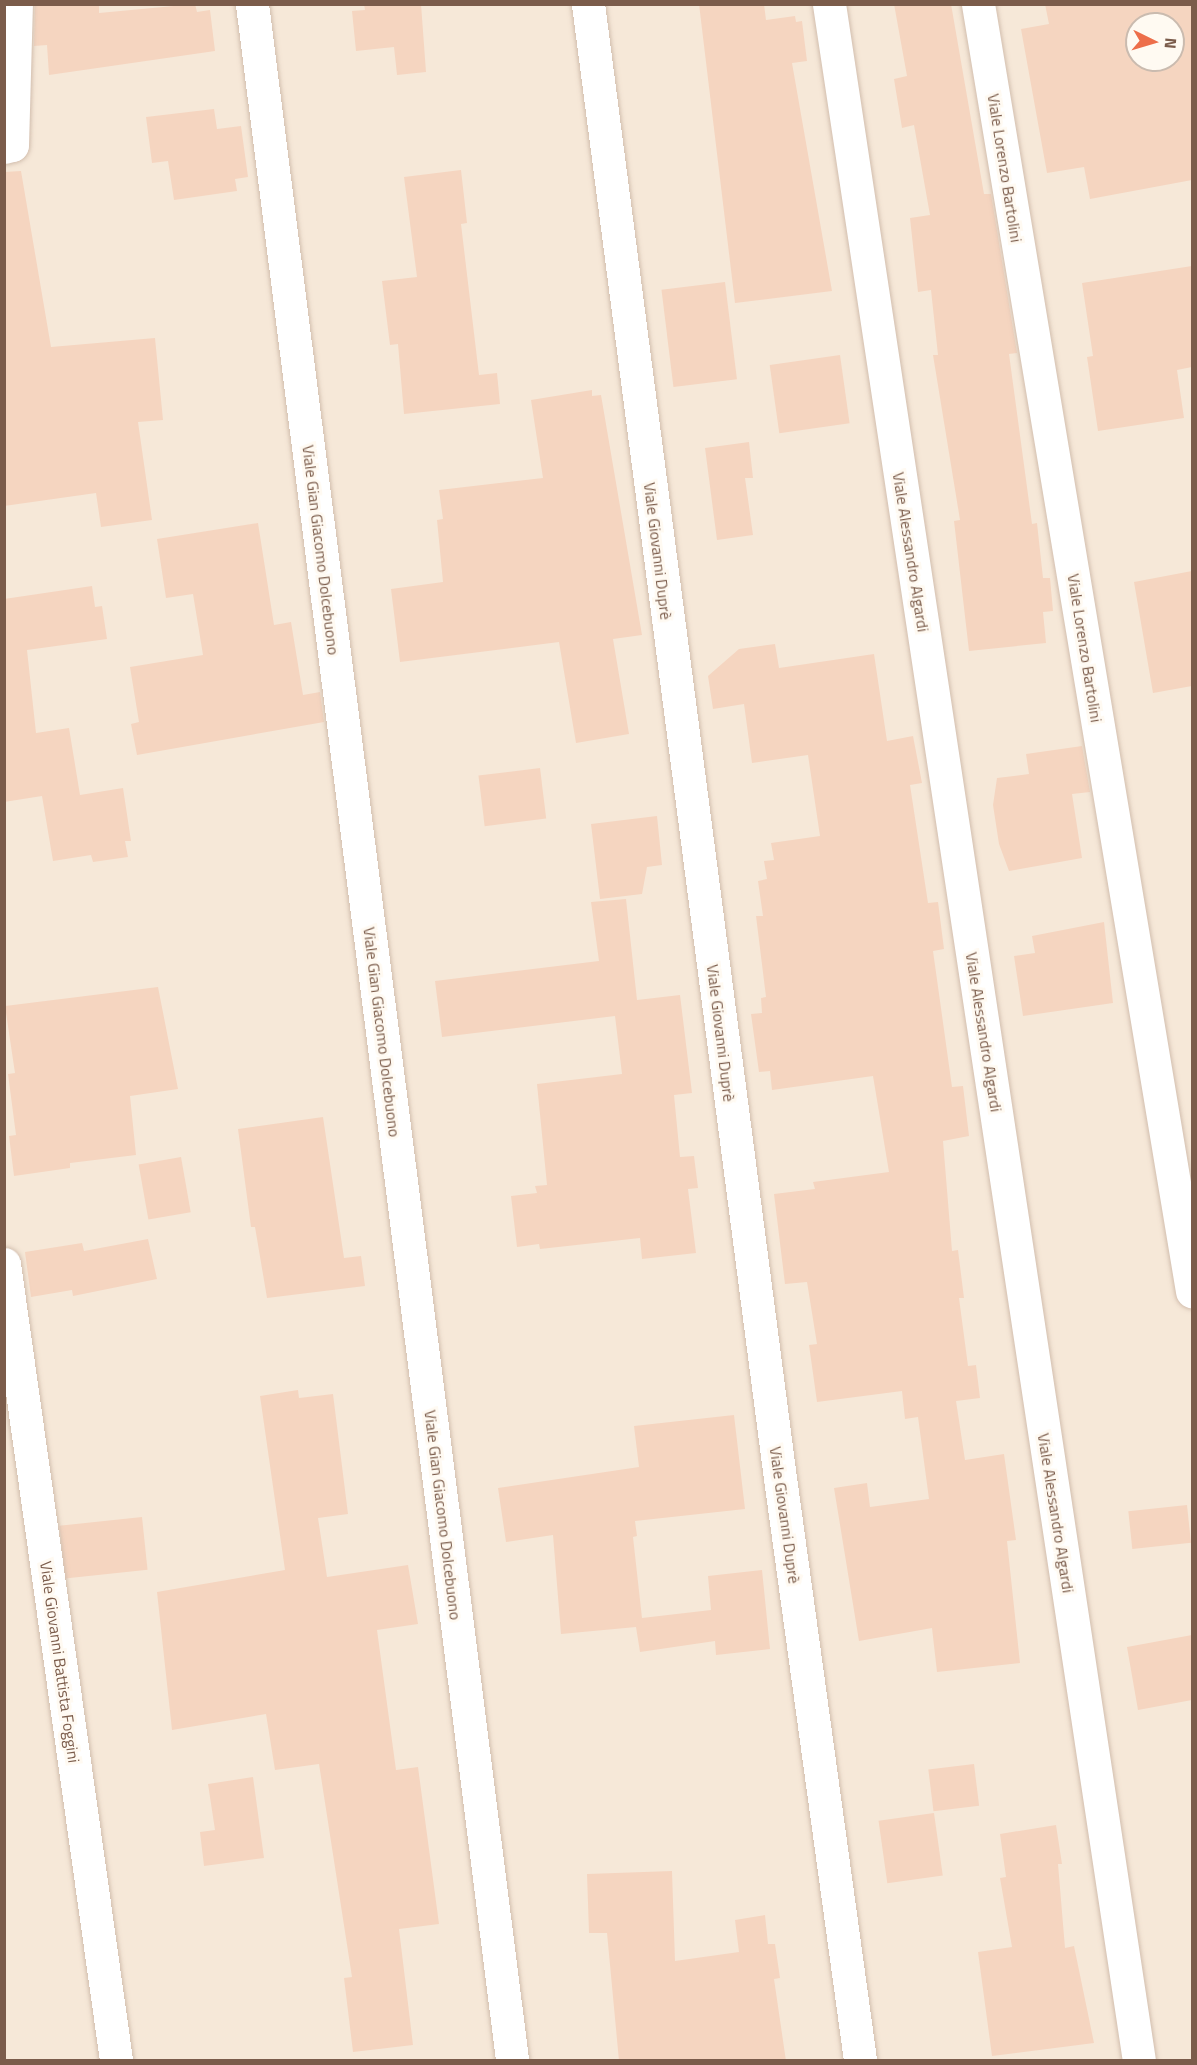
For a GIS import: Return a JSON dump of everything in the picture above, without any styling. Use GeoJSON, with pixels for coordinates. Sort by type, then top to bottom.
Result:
{"type":"FeatureCollection","features":[{"type":"Feature","properties":{"kind":"street"},"geometry":{"type":"LineString","coordinates":[[4,147],[12,145],[16,4]]}},
{"type":"Feature","properties":{"kind":"street","name":"Viale Gian Giacomo Dolcebuono"},"geometry":{"type":"LineString","coordinates":[[252,4],[512,2061]]}},
{"type":"Feature","properties":{"kind":"street","name":"Viale Giovanni Duprè"},"geometry":{"type":"LineString","coordinates":[[588,4],[778,1466],[860,2061]]}},
{"type":"Feature","properties":{"kind":"street","name":"Viale Alessandro Algardi"},"geometry":{"type":"LineString","coordinates":[[829,4],[1138,2061]]}},
{"type":"Feature","properties":{"kind":"street","name":"Viale Lorenzo Bartolini"},"geometry":{"type":"LineString","coordinates":[[978,4],[1192,1291]]}},
{"type":"Feature","properties":{"kind":"street","name":"Viale Giovanni Battista Foggini"},"geometry":{"type":"LineString","coordinates":[[4,1264],[116,2061]]}},
{"type":"Feature","properties":{"kind":"shaded area"},"geometry":{"type":"Polygon","coordinates":[[[5,5],[1192,5],[1192,2060],[5,2060],[5,5]]]}},
{"type":"Feature","properties":{"kind":"building"},"geometry":{"type":"Polygon","coordinates":[[[35,4],[99,4],[99,13],[195,4],[197,12],[210,10],[215,51],[49,75],[47,45],[34,46],[35,4]]]}},
{"type":"Feature","properties":{"kind":"building"},"geometry":{"type":"Polygon","coordinates":[[[364,4],[421,4],[426,72],[397,75],[394,47],[356,51],[352,11],[365,10],[364,4]]]}},
{"type":"Feature","properties":{"kind":"building"},"geometry":{"type":"Polygon","coordinates":[[[699,4],[764,4],[766,20],[795,16],[796,22],[802,21],[807,61],[792,63],[832,291],[735,303],[699,4]]]}},
{"type":"Feature","properties":{"kind":"building"},"geometry":{"type":"Polygon","coordinates":[[[894,4],[951,4],[984,194],[991,194],[1017,353],[1009,354],[1032,524],[1037,523],[1043,578],[1050,578],[1053,611],[1043,612],[1046,643],[969,651],[954,521],[960,520],[933,355],[938,355],[931,290],[918,292],[910,218],[930,215],[914,125],[902,128],[894,79],[907,76],[894,4]]]}},
{"type":"Feature","properties":{"kind":"building"},"geometry":{"type":"Polygon","coordinates":[[[1045,4],[1192,4],[1192,180],[1090,199],[1084,167],[1047,173],[1021,29],[1049,24],[1045,4]]]}},
{"type":"Feature","properties":{"kind":"building"},"geometry":{"type":"Polygon","coordinates":[[[214,109],[217,129],[241,126],[248,177],[235,179],[237,191],[174,200],[168,161],[152,163],[146,117],[214,109]]]}},
{"type":"Feature","properties":{"kind":"building"},"geometry":{"type":"Polygon","coordinates":[[[461,170],[467,223],[461,224],[479,375],[497,373],[500,404],[404,414],[398,344],[390,345],[382,281],[417,277],[404,177],[461,170]]]}},
{"type":"Feature","properties":{"kind":"building"},"geometry":{"type":"Polygon","coordinates":[[[21,171],[51,347],[155,338],[163,420],[138,422],[152,520],[101,527],[96,493],[4,506],[4,172],[21,171]]]}},
{"type":"Feature","properties":{"kind":"building"},"geometry":{"type":"Polygon","coordinates":[[[1192,266],[1192,367],[1177,370],[1184,418],[1098,431],[1087,357],[1093,356],[1082,283],[1192,266]]]}},
{"type":"Feature","properties":{"kind":"building"},"geometry":{"type":"Polygon","coordinates":[[[725,282],[737,379],[673,387],[661,290],[725,282]]]}},
{"type":"Feature","properties":{"kind":"building"},"geometry":{"type":"Polygon","coordinates":[[[840,355],[850,423],[779,433],[770,365],[840,355]]]}},
{"type":"Feature","properties":{"kind":"building"},"geometry":{"type":"Polygon","coordinates":[[[592,390],[592,396],[601,395],[642,635],[613,639],[629,734],[576,743],[559,642],[400,662],[391,589],[443,582],[437,520],[443,519],[439,490],[543,478],[531,400],[592,390]]]}},
{"type":"Feature","properties":{"kind":"building"},"geometry":{"type":"Polygon","coordinates":[[[749,442],[753,478],[745,478],[753,535],[717,540],[705,448],[749,442]]]}},
{"type":"Feature","properties":{"kind":"building"},"geometry":{"type":"Polygon","coordinates":[[[258,523],[274,625],[291,622],[303,695],[320,692],[324,722],[137,755],[131,724],[139,722],[130,667],[203,655],[193,594],[166,598],[157,539],[258,523]]]}},
{"type":"Feature","properties":{"kind":"building"},"geometry":{"type":"Polygon","coordinates":[[[1192,571],[1192,686],[1153,693],[1134,582],[1192,571]]]}},
{"type":"Feature","properties":{"kind":"building"},"geometry":{"type":"Polygon","coordinates":[[[92,586],[95,607],[102,606],[107,639],[27,650],[36,733],[69,728],[80,795],[123,788],[131,841],[125,841],[128,857],[93,862],[91,855],[53,861],[42,796],[4,802],[4,599],[92,586]]]}},
{"type":"Feature","properties":{"kind":"building"},"geometry":{"type":"Polygon","coordinates":[[[775,644],[779,668],[874,654],[887,741],[913,736],[922,783],[910,785],[928,903],[938,902],[944,949],[933,951],[952,1087],[963,1086],[969,1136],[943,1141],[952,1251],[958,1250],[964,1298],[959,1298],[968,1366],[976,1365],[980,1398],[956,1401],[965,1460],[1004,1454],[1016,1540],[1007,1541],[1020,1663],[937,1672],[932,1628],[859,1641],[834,1488],[867,1483],[870,1507],[929,1499],[918,1417],[905,1419],[902,1391],[817,1402],[809,1345],[817,1344],[807,1282],[785,1284],[774,1194],[815,1189],[813,1182],[889,1172],[873,1076],[772,1090],[770,1071],[759,1072],[751,1014],[762,1013],[761,998],[766,997],[756,916],[763,916],[758,881],[767,879],[764,861],[774,860],[771,843],[820,836],[808,755],[752,763],[744,704],[713,709],[708,676],[739,649],[775,644]]]}},
{"type":"Feature","properties":{"kind":"building"},"geometry":{"type":"Polygon","coordinates":[[[1082,746],[1090,792],[1072,794],[1082,858],[1009,871],[999,844],[993,805],[997,778],[1029,774],[1026,754],[1082,746]]]}},
{"type":"Feature","properties":{"kind":"building"},"geometry":{"type":"Polygon","coordinates":[[[540,768],[546,819],[485,826],[478,776],[540,768]]]}},
{"type":"Feature","properties":{"kind":"building"},"geometry":{"type":"Polygon","coordinates":[[[657,816],[662,865],[647,867],[642,894],[600,899],[591,824],[657,816]]]}},
{"type":"Feature","properties":{"kind":"building"},"geometry":{"type":"Polygon","coordinates":[[[626,899],[637,1000],[680,995],[692,1093],[674,1095],[680,1157],[694,1156],[698,1188],[688,1189],[696,1253],[642,1259],[640,1238],[540,1249],[539,1244],[517,1247],[511,1196],[537,1193],[535,1186],[547,1185],[537,1084],[622,1074],[615,1016],[442,1037],[435,981],[599,961],[591,902],[626,899]]]}},
{"type":"Feature","properties":{"kind":"building"},"geometry":{"type":"Polygon","coordinates":[[[1104,922],[1113,1003],[1023,1016],[1014,956],[1035,953],[1032,936],[1104,922]]]}},
{"type":"Feature","properties":{"kind":"building"},"geometry":{"type":"Polygon","coordinates":[[[158,987],[178,1089],[130,1096],[136,1155],[70,1163],[70,1168],[14,1176],[9,1136],[16,1135],[8,1074],[15,1073],[5,1006],[158,987]]]}},
{"type":"Feature","properties":{"kind":"building"},"geometry":{"type":"Polygon","coordinates":[[[323,1117],[344,1258],[361,1256],[365,1286],[267,1298],[255,1227],[251,1227],[238,1129],[323,1117]]]}},
{"type":"Feature","properties":{"kind":"building"},"geometry":{"type":"Polygon","coordinates":[[[181,1157],[191,1212],[148,1220],[139,1164],[181,1157]]]}},
{"type":"Feature","properties":{"kind":"building"},"geometry":{"type":"Polygon","coordinates":[[[148,1239],[157,1279],[73,1296],[72,1290],[31,1297],[25,1252],[82,1243],[84,1251],[148,1239]]]}},
{"type":"Feature","properties":{"kind":"building"},"geometry":{"type":"Polygon","coordinates":[[[298,1390],[299,1398],[333,1394],[348,1514],[318,1518],[327,1577],[408,1565],[418,1624],[377,1630],[396,1770],[418,1767],[439,1924],[399,1929],[413,2045],[353,2052],[344,1978],[352,1977],[319,1764],[275,1770],[266,1714],[172,1730],[157,1592],[285,1570],[260,1396],[298,1390]]]}},
{"type":"Feature","properties":{"kind":"building"},"geometry":{"type":"Polygon","coordinates":[[[734,1415],[745,1509],[635,1521],[637,1536],[633,1537],[642,1618],[711,1610],[708,1576],[762,1570],[770,1649],[716,1655],[715,1641],[640,1652],[636,1627],[561,1634],[553,1535],[506,1542],[498,1488],[639,1467],[634,1426],[734,1415]]]}},
{"type":"Feature","properties":{"kind":"building"},"geometry":{"type":"Polygon","coordinates":[[[1187,1505],[1191,1543],[1132,1549],[1128,1511],[1187,1505]]]}},
{"type":"Feature","properties":{"kind":"building"},"geometry":{"type":"Polygon","coordinates":[[[142,1517],[148,1570],[65,1578],[59,1526],[142,1517]]]}},
{"type":"Feature","properties":{"kind":"building"},"geometry":{"type":"Polygon","coordinates":[[[1192,1635],[1192,1700],[1138,1710],[1127,1647],[1192,1635]]]}},
{"type":"Feature","properties":{"kind":"building"},"geometry":{"type":"Polygon","coordinates":[[[974,1764],[979,1806],[933,1811],[928,1770],[974,1764]]]}},
{"type":"Feature","properties":{"kind":"building"},"geometry":{"type":"Polygon","coordinates":[[[253,1777],[264,1858],[204,1866],[200,1832],[215,1830],[208,1784],[253,1777]]]}},
{"type":"Feature","properties":{"kind":"building"},"geometry":{"type":"Polygon","coordinates":[[[934,1813],[943,1875],[887,1883],[879,1821],[934,1813]]]}},
{"type":"Feature","properties":{"kind":"building"},"geometry":{"type":"Polygon","coordinates":[[[1056,1825],[1062,1864],[1058,1864],[1065,1948],[1074,1946],[1094,2043],[992,2056],[978,1952],[1012,1947],[1000,1878],[1006,1877],[1000,1834],[1056,1825]]]}},
{"type":"Feature","properties":{"kind":"building"},"geometry":{"type":"Polygon","coordinates":[[[672,1871],[675,1961],[739,1952],[735,1920],[765,1915],[768,1944],[775,1944],[780,1978],[774,1979],[786,2061],[619,2061],[607,1933],[589,1933],[587,1874],[672,1871]]]}}]}
